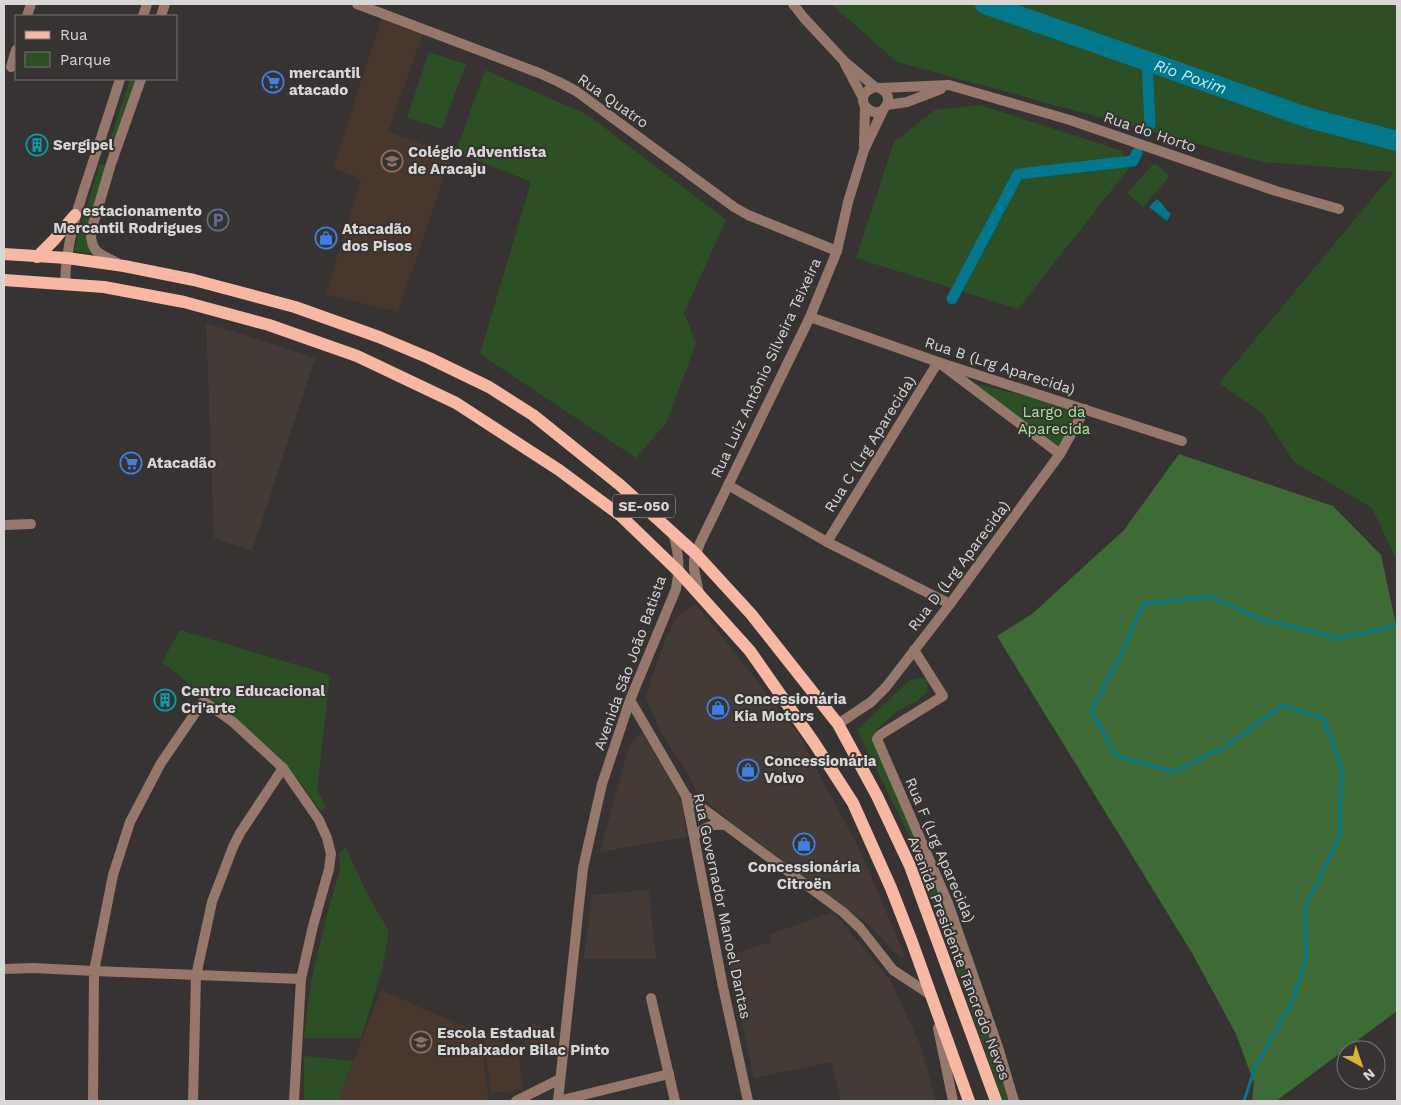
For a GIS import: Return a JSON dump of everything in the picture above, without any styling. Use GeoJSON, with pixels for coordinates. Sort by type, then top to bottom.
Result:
{"type":"FeatureCollection","features":[{"type":"Feature","properties":{"kind":"main road"},"geometry":{"type":"LineString","coordinates":[[37,257],[75,215]]}},
{"type":"Feature","properties":{"kind":"main road","name":"Avenida Presidente Tancredo Neves"},"geometry":{"type":"LineString","coordinates":[[4,254],[67,258],[124,266],[194,280],[295,307],[387,341],[480,382],[533,415],[620,485],[696,554],[751,614],[838,724],[877,796],[910,866],[996,1101]]}},
{"type":"Feature","properties":{"kind":"main road","name":"SE-050"},"geometry":{"type":"LineString","coordinates":[[4,280],[104,287],[184,302],[269,325],[357,356],[456,403],[559,470],[621,516],[679,572],[750,651],[815,744],[853,803],[891,888],[969,1101]]}},
{"type":"Feature","properties":{"kind":"street","name":"Rua Quatro"},"geometry":{"type":"LineString","coordinates":[[357,4],[496,56],[559,82],[576,91],[734,207],[748,215],[837,251]]}},
{"type":"Feature","properties":{"kind":"street"},"geometry":{"type":"LineString","coordinates":[[793,4],[844,61],[886,92],[888,98],[885,107],[864,150]]}},
{"type":"Feature","properties":{"kind":"street"},"geometry":{"type":"LineString","coordinates":[[10,67],[15,53]]}},
{"type":"Feature","properties":{"kind":"street"},"geometry":{"type":"LineString","coordinates":[[844,61],[870,111],[877,112],[885,107],[907,102],[949,86]]}},
{"type":"Feature","properties":{"kind":"street"},"geometry":{"type":"LineString","coordinates":[[65,284],[67,258],[75,215],[120,80]]}},
{"type":"Feature","properties":{"kind":"street"},"geometry":{"type":"LineString","coordinates":[[124,266],[100,254],[92,246],[91,240],[93,224],[141,80]]}},
{"type":"Feature","properties":{"kind":"street","name":"Rua do Horto"},"geometry":{"type":"LineString","coordinates":[[878,87],[949,86],[1070,120],[1276,191],[1340,209]]}},
{"type":"Feature","properties":{"kind":"street"},"geometry":{"type":"LineString","coordinates":[[864,150],[865,93],[869,88],[878,87]]}},
{"type":"Feature","properties":{"kind":"street","name":"Rua Luiz Antônio Silveira Teixeira"},"geometry":{"type":"LineString","coordinates":[[700,595],[694,570],[696,554],[707,527],[810,316],[837,251],[848,202],[864,150]]}},
{"type":"Feature","properties":{"kind":"street"},"geometry":{"type":"LineString","coordinates":[[95,156],[104,163],[112,164]]}},
{"type":"Feature","properties":{"kind":"street","name":"Rua B (Lrg Aparecida)"},"geometry":{"type":"LineString","coordinates":[[810,316],[938,362],[1182,441]]}},
{"type":"Feature","properties":{"kind":"street"},"geometry":{"type":"LineString","coordinates":[[938,362],[1060,454]]}},
{"type":"Feature","properties":{"kind":"street","name":"Rua C (Lrg Aparecida)"},"geometry":{"type":"LineString","coordinates":[[827,542],[938,362]]}},
{"type":"Feature","properties":{"kind":"street","name":"Rua D (Lrg Aparecida)"},"geometry":{"type":"LineString","coordinates":[[838,724],[879,695],[950,604],[1060,454],[1085,409]]}},
{"type":"Feature","properties":{"kind":"street"},"geometry":{"type":"LineString","coordinates":[[728,485],[827,542],[950,604]]}},
{"type":"Feature","properties":{"kind":"street"},"geometry":{"type":"LineString","coordinates":[[4,525],[31,524]]}},
{"type":"Feature","properties":{"kind":"street","name":"Avenida São João Batista"},"geometry":{"type":"LineString","coordinates":[[558,1101],[584,868],[602,784],[630,700],[676,589],[679,560],[673,532]]}},
{"type":"Feature","properties":{"kind":"street","name":"Rua F (Lrg Aparecida)"},"geometry":{"type":"LineString","coordinates":[[914,650],[943,696],[878,736],[877,740],[948,903],[998,1047],[1014,1101]]}},
{"type":"Feature","properties":{"kind":"street","name":"Rua Governador Manoel Dantas"},"geometry":{"type":"LineString","coordinates":[[630,700],[686,796],[723,987],[748,1101]]}},
{"type":"Feature","properties":{"kind":"street"},"geometry":{"type":"LineString","coordinates":[[93,1101],[94,972],[113,875],[130,822],[161,762],[202,703],[206,703],[233,722],[283,768],[319,820],[328,838],[331,854],[329,869],[300,979],[294,1101]]}},
{"type":"Feature","properties":{"kind":"street"},"geometry":{"type":"LineString","coordinates":[[193,1101],[196,976],[212,902],[233,847],[248,819],[283,768]]}},
{"type":"Feature","properties":{"kind":"street"},"geometry":{"type":"LineString","coordinates":[[686,796],[843,912],[860,928],[893,970],[931,995],[953,1101]]}},
{"type":"Feature","properties":{"kind":"street"},"geometry":{"type":"LineString","coordinates":[[695,835],[708,826],[725,824]]}},
{"type":"Feature","properties":{"kind":"street"},"geometry":{"type":"LineString","coordinates":[[4,969],[33,968],[300,979]]}},
{"type":"Feature","properties":{"kind":"street"},"geometry":{"type":"LineString","coordinates":[[651,998],[675,1101]]}},
{"type":"Feature","properties":{"kind":"street"},"geometry":{"type":"LineString","coordinates":[[558,1101],[669,1074]]}},
{"type":"Feature","properties":{"kind":"street"},"geometry":{"type":"LineString","coordinates":[[516,1101],[560,1079]]}},
{"type":"Feature","properties":{"kind":"shaded area","name":"Colégio Adventista de Aracaju"},"geometry":{"type":"Polygon","coordinates":[[[382,17],[423,34],[388,132],[452,154],[398,312],[326,294],[361,179],[333,168],[382,17]]]}},
{"type":"Feature","properties":{"kind":"shaded area"},"geometry":{"type":"Polygon","coordinates":[[[206,323],[315,358],[252,551],[214,538],[206,323]]]}},
{"type":"Feature","properties":{"kind":"shaded area"},"geometry":{"type":"Polygon","coordinates":[[[697,605],[798,733],[859,848],[905,956],[900,958],[870,926],[700,797],[685,769],[661,732],[646,698],[652,676],[667,636],[677,617],[689,608],[697,605]]]}},
{"type":"Feature","properties":{"kind":"shaded area"},"geometry":{"type":"Polygon","coordinates":[[[642,732],[682,799],[687,837],[600,852],[629,746],[642,732]]]}},
{"type":"Feature","properties":{"kind":"shaded area"},"geometry":{"type":"Polygon","coordinates":[[[649,890],[656,959],[584,959],[592,895],[649,890]]]}},
{"type":"Feature","properties":{"kind":"shaded area"},"geometry":{"type":"Polygon","coordinates":[[[833,912],[889,978],[920,1044],[936,1101],[841,1101],[831,1062],[754,1078],[727,956],[771,942],[770,934],[833,912]]]}},
{"type":"Feature","properties":{"kind":"shaded area","name":"Escola Estadual Embaixador Bilac Pinto"},"geometry":{"type":"Polygon","coordinates":[[[381,990],[480,1033],[489,1101],[338,1101],[381,990]]]}},
{"type":"Feature","properties":{"kind":"shaded area"},"geometry":{"type":"Polygon","coordinates":[[[531,1023],[560,1033],[554,1057],[522,1047],[531,1023]]]}},
{"type":"Feature","properties":{"kind":"shaded area"},"geometry":{"type":"Polygon","coordinates":[[[483,1035],[511,1043],[512,1047],[518,1048],[523,1090],[491,1093],[483,1035]]]}},
{"type":"Feature","properties":{"kind":"green space"},"geometry":{"type":"Polygon","coordinates":[[[831,4],[1397,4],[1397,561],[1372,508],[1294,462],[1263,414],[1219,383],[1394,172],[1263,162],[897,62],[831,4]]]}},
{"type":"Feature","properties":{"kind":"green space"},"geometry":{"type":"Polygon","coordinates":[[[429,52],[466,64],[442,129],[407,118],[429,52]]]}},
{"type":"Feature","properties":{"kind":"green space"},"geometry":{"type":"Polygon","coordinates":[[[485,70],[588,115],[726,220],[684,313],[696,343],[667,422],[636,458],[480,354],[531,182],[456,152],[485,70]]]}},
{"type":"Feature","properties":{"kind":"green space"},"geometry":{"type":"Polygon","coordinates":[[[130,80],[137,80],[109,158],[108,146],[130,80]]]}},
{"type":"Feature","properties":{"kind":"green space"},"geometry":{"type":"Polygon","coordinates":[[[980,105],[1122,151],[1129,168],[1018,309],[856,258],[894,142],[935,110],[980,105]]]}},
{"type":"Feature","properties":{"kind":"green space"},"geometry":{"type":"Polygon","coordinates":[[[1154,163],[1170,176],[1143,207],[1127,193],[1154,163]]]}},
{"type":"Feature","properties":{"kind":"green space"},"geometry":{"type":"Polygon","coordinates":[[[100,164],[109,167],[86,236],[92,254],[74,251],[78,234],[100,164]]]}},
{"type":"Feature","properties":{"kind":"green space","name":"Largo da Aparecida"},"geometry":{"type":"Polygon","coordinates":[[[972,383],[1080,409],[1059,447],[972,383]]]}},
{"type":"Feature","properties":{"kind":"green space"},"geometry":{"type":"Polygon","coordinates":[[[1179,454],[1333,506],[1381,555],[1397,629],[1397,1011],[1358,1040],[1336,1040],[1336,1056],[1276,1101],[1252,1101],[1254,1083],[1236,1034],[1192,953],[997,636],[1032,614],[1124,530],[1179,454]]]}},
{"type":"Feature","properties":{"kind":"green space"},"geometry":{"type":"Polygon","coordinates":[[[180,630],[330,675],[317,790],[326,807],[320,811],[280,757],[162,662],[180,630]]]}},
{"type":"Feature","properties":{"kind":"green space"},"geometry":{"type":"Polygon","coordinates":[[[919,678],[927,680],[927,692],[917,701],[897,711],[876,730],[873,742],[918,834],[1011,1101],[1003,1101],[908,833],[857,730],[910,680],[919,678]]]}},
{"type":"Feature","properties":{"kind":"green space"},"geometry":{"type":"Polygon","coordinates":[[[346,848],[366,891],[389,932],[382,970],[361,1038],[304,1038],[311,982],[340,869],[339,853],[346,848]]]}},
{"type":"Feature","properties":{"kind":"green space"},"geometry":{"type":"Polygon","coordinates":[[[304,1056],[353,1061],[338,1101],[304,1101],[304,1056]]]}},
{"type":"Feature","properties":{"kind":"water"},"geometry":{"type":"Polygon","coordinates":[[[1157,199],[1171,214],[1167,221],[1149,207],[1157,199]]]}},
{"type":"Feature","properties":{"kind":"waterway","name":"Rio Poxim"},"geometry":{"type":"LineString","coordinates":[[985,4],[1309,118],[1397,141]]}},
{"type":"Feature","properties":{"kind":"waterway"},"geometry":{"type":"LineString","coordinates":[[1147,61],[1150,124]]}},
{"type":"Feature","properties":{"kind":"waterway"},"geometry":{"type":"LineString","coordinates":[[952,299],[1018,174],[1133,161],[1137,153]]}},
{"type":"Feature","properties":{"kind":"waterway"},"geometry":{"type":"LineString","coordinates":[[1244,1101],[1254,1070],[1293,999],[1306,959],[1305,907],[1339,837],[1342,770],[1323,718],[1283,705],[1229,744],[1174,772],[1115,755],[1091,710],[1120,656],[1143,604],[1209,596],[1261,619],[1339,638],[1397,624]]}},
{"type":"Feature","properties":{"kind":"place","name":"mercantil atacado"},"geometry":{"type":"Point","coordinates":[273,82]}},
{"type":"Feature","properties":{"kind":"place","name":"Sergipel"},"geometry":{"type":"Point","coordinates":[37,145]}},
{"type":"Feature","properties":{"kind":"place","name":"Colégio Adventista de Aracaju"},"geometry":{"type":"Point","coordinates":[392,161]}},
{"type":"Feature","properties":{"kind":"place","name":"estacionamento Mercantil Rodrigues"},"geometry":{"type":"Point","coordinates":[218,220]}},
{"type":"Feature","properties":{"kind":"place","name":"Atacadão dos Pisos"},"geometry":{"type":"Point","coordinates":[326,238]}},
{"type":"Feature","properties":{"kind":"place","name":"Atacadão"},"geometry":{"type":"Point","coordinates":[131,463]}},
{"type":"Feature","properties":{"kind":"place","name":"Centro Educacional Cri'arte"},"geometry":{"type":"Point","coordinates":[165,700]}},
{"type":"Feature","properties":{"kind":"place","name":"Concessionária Kia Motors"},"geometry":{"type":"Point","coordinates":[718,708]}},
{"type":"Feature","properties":{"kind":"place","name":"Concessionária Volvo"},"geometry":{"type":"Point","coordinates":[748,770]}},
{"type":"Feature","properties":{"kind":"place","name":"Concessionária Citroën"},"geometry":{"type":"Point","coordinates":[804,844]}},
{"type":"Feature","properties":{"kind":"place","name":"Escola Estadual Embaixador Bilac Pinto"},"geometry":{"type":"Point","coordinates":[421,1042]}}]}
